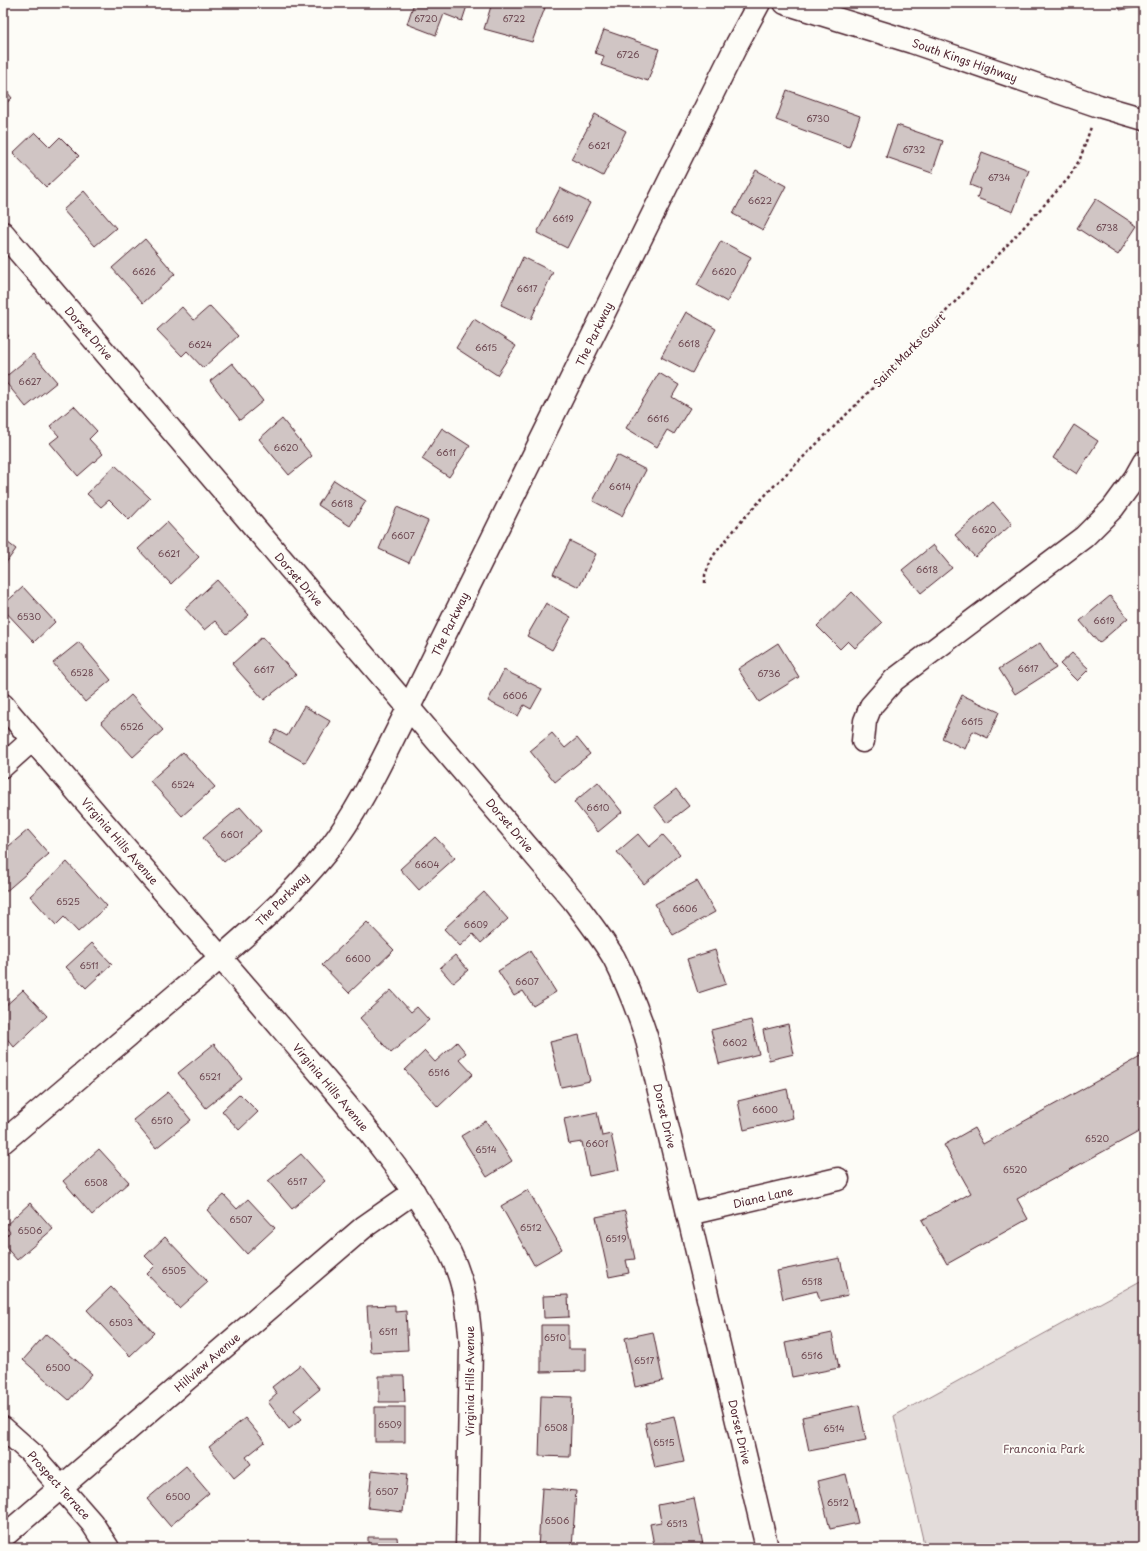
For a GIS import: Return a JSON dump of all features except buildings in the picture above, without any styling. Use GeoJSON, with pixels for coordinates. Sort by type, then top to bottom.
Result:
{"type":"FeatureCollection","features":[{"type":"Feature","properties":{"kind":"street","name":"The Parkway"},"geometry":{"type":"LineString","coordinates":[[3,1142],[221,957],[292,892],[329,849],[349,821],[409,707],[759,3]]}},
{"type":"Feature","properties":{"kind":"street","name":"South Kings Highway"},"geometry":{"type":"LineString","coordinates":[[785,3],[912,42],[1144,120]]}},
{"type":"Feature","properties":{"kind":"street","name":"Dorset Drive"},"geometry":{"type":"LineString","coordinates":[[3,233],[573,900],[594,927],[614,959],[632,997],[646,1036],[767,1548]]}},
{"type":"Feature","properties":{"kind":"street"},"geometry":{"type":"LineString","coordinates":[[863,741],[865,721],[871,706],[894,680],[1084,537],[1113,508],[1135,478],[1144,462]]}},
{"type":"Feature","properties":{"kind":"street","name":"Virginia Hills Avenue"},"geometry":{"type":"LineString","coordinates":[[3,705],[381,1145],[414,1192],[451,1254],[462,1286],[468,1311],[471,1347],[467,1548]]}},
{"type":"Feature","properties":{"kind":"street"},"geometry":{"type":"LineString","coordinates":[[3,766],[32,740]]}},
{"type":"Feature","properties":{"kind":"street","name":"Diana Lane"},"geometry":{"type":"LineString","coordinates":[[688,1214],[838,1179]]}},
{"type":"Feature","properties":{"kind":"street","name":"Hillview Avenue"},"geometry":{"type":"LineString","coordinates":[[3,1537],[364,1227],[414,1192]]}},
{"type":"Feature","properties":{"kind":"street","name":"Prospect Terrace"},"geometry":{"type":"LineString","coordinates":[[3,1428],[30,1452],[92,1523],[108,1548]]}},
{"type":"Feature","properties":{"kind":"path","name":"Saint Marks Court"},"geometry":{"type":"LineString","coordinates":[[705,583],[705,575],[713,556],[744,518],[773,487],[870,392],[1068,179],[1080,159],[1099,106]]}},
{"type":"Feature","properties":{"kind":"green space","name":"Franconia Park"},"geometry":{"type":"Polygon","coordinates":[[[1144,1279],[1144,1548],[925,1548],[894,1416],[1144,1279]]]}}]}
